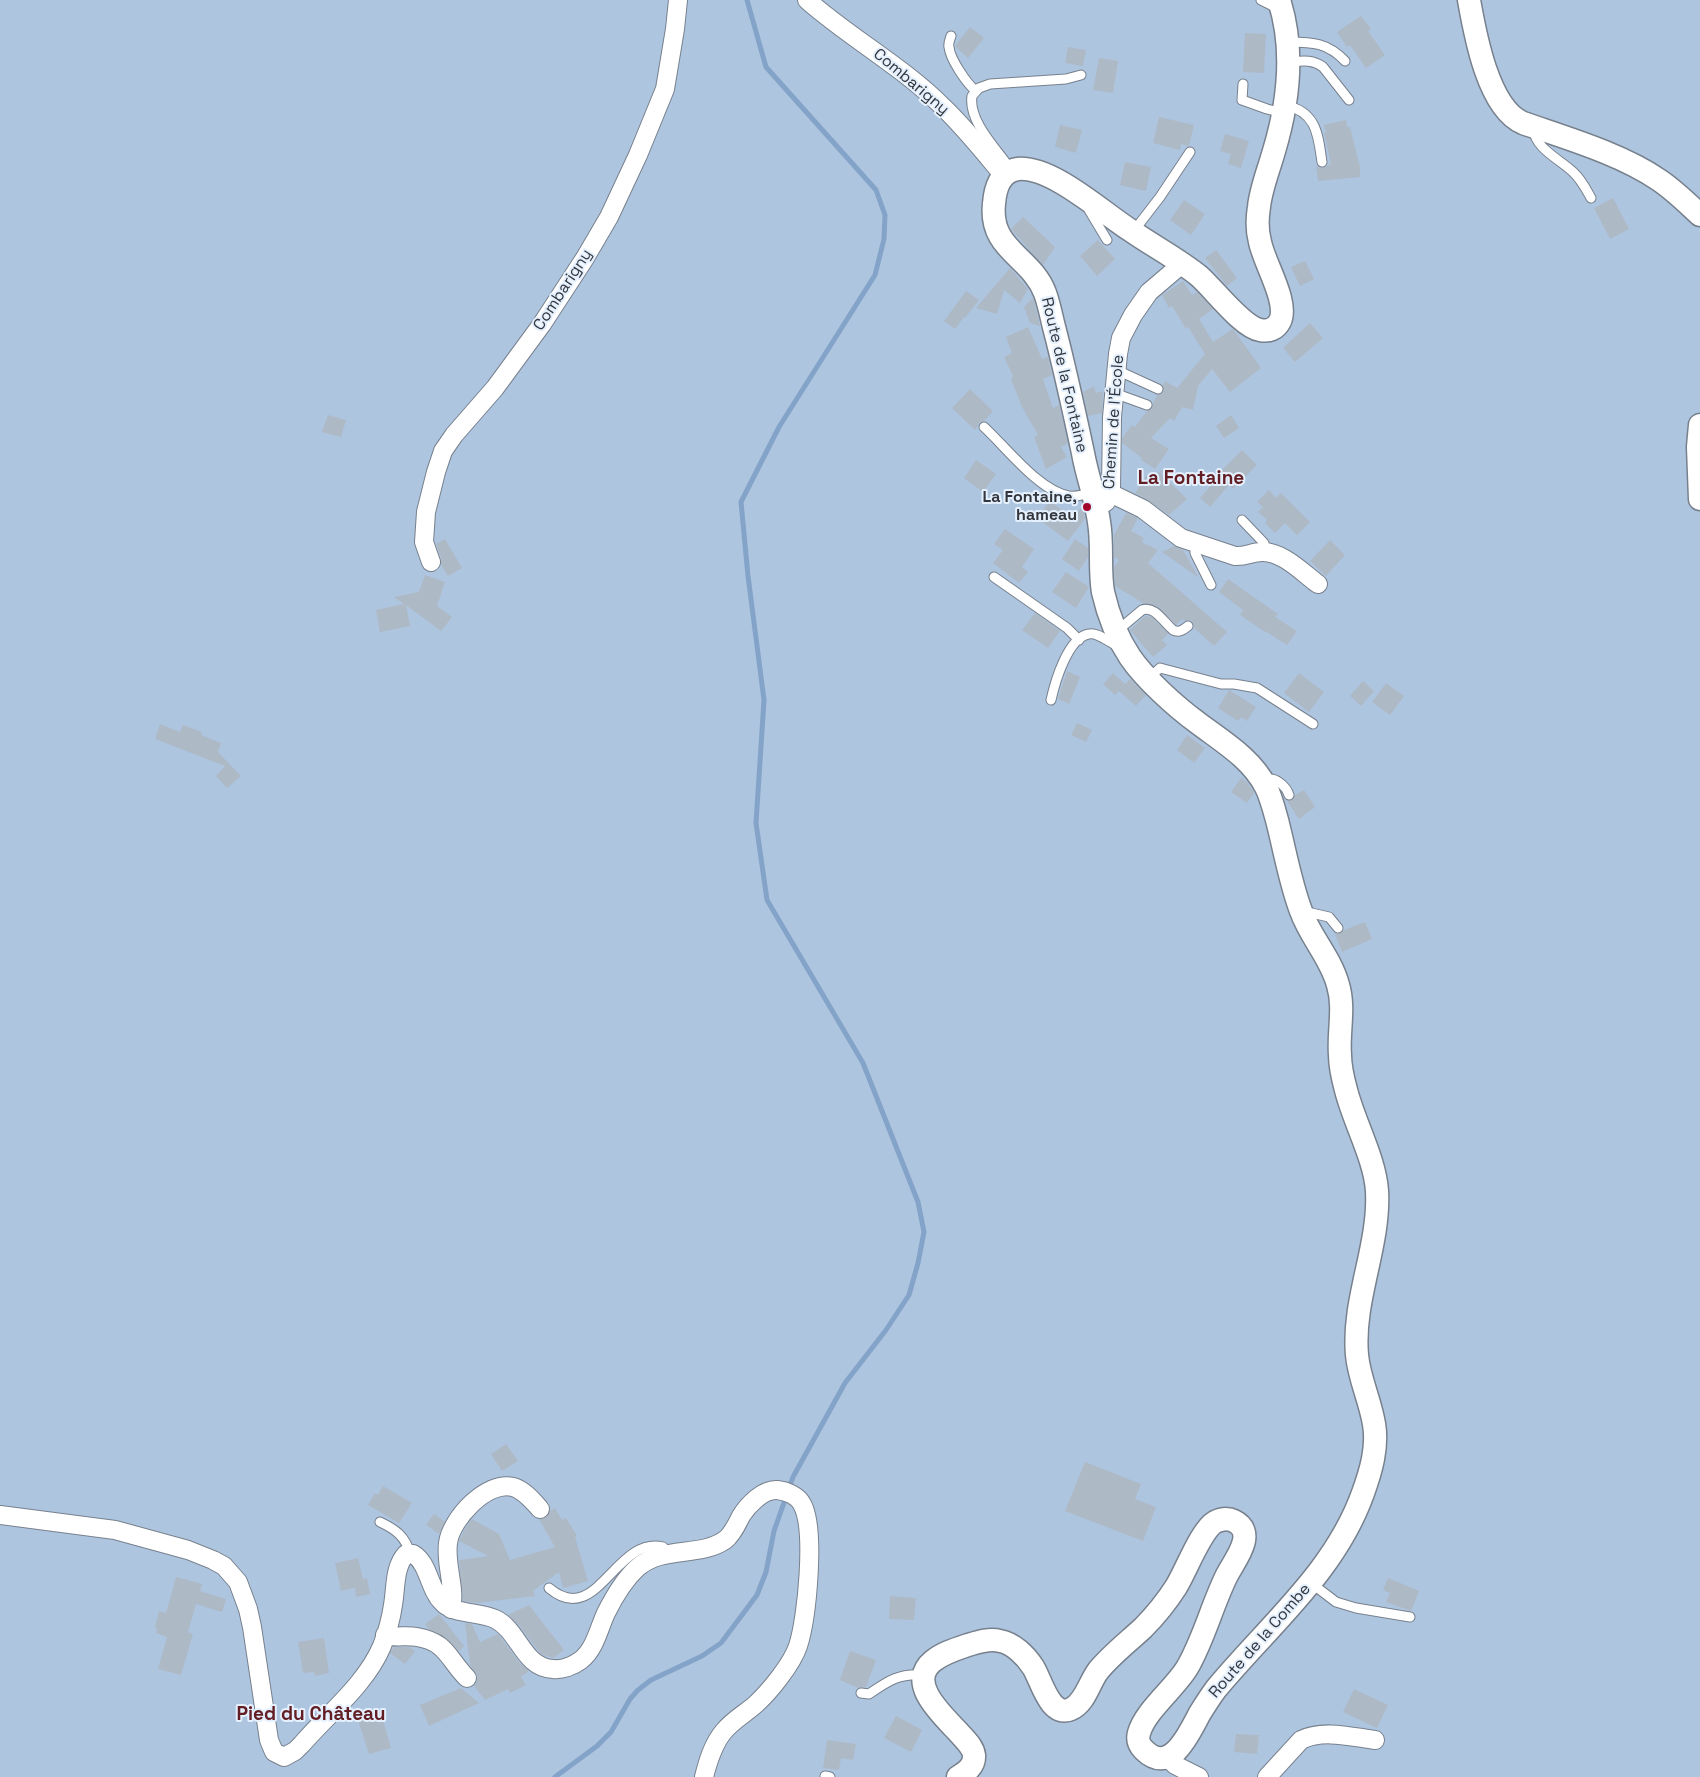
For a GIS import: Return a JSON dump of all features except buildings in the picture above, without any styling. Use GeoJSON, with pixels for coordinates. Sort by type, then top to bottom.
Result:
{"type":"FeatureCollection","features":[{"type":"Feature","properties":{"kind":"street","name":"Combarigny"},"geometry":{"type":"LineString","coordinates":[[432,562],[424,542],[426,512],[443,451],[495,388],[542,324],[610,217],[665,89],[678,0]]}},
{"type":"Feature","properties":{"kind":"street","name":"Combarigny"},"geometry":{"type":"LineString","coordinates":[[807,0],[825,16],[873,49],[942,106],[1008,173]]}},
{"type":"Feature","properties":{"kind":"street"},"geometry":{"type":"LineString","coordinates":[[1469,0],[1481,58],[1500,102],[1511,117],[1597,150],[1647,172],[1669,187],[1700,215]]}},
{"type":"Feature","properties":{"kind":"street"},"geometry":{"type":"LineString","coordinates":[[1008,173],[1022,169],[1038,173],[1059,182],[1182,264],[1202,279],[1239,316],[1254,328],[1266,331],[1272,329],[1280,322],[1282,308],[1261,249],[1258,228],[1260,197],[1278,137],[1284,109],[1289,52],[1273,2]]}},
{"type":"Feature","properties":{"kind":"street","name":"Route de la Fontaine"},"geometry":{"type":"LineString","coordinates":[[1008,173],[999,182],[993,212],[994,226],[1005,244],[1036,276],[1044,290],[1099,497],[1103,590],[1119,636],[1130,657],[1148,678],[1190,718],[1239,753],[1263,781],[1272,802],[1302,914],[1333,971],[1340,990],[1340,996]]}},
{"type":"Feature","properties":{"kind":"street","name":"Chemin de l'École"},"geometry":{"type":"LineString","coordinates":[[1099,497],[1111,442],[1116,372],[1121,338],[1133,315],[1154,287],[1182,264]]}},
{"type":"Feature","properties":{"kind":"street"},"geometry":{"type":"LineString","coordinates":[[1700,425],[1698,447],[1700,499]]}},
{"type":"Feature","properties":{"kind":"street"},"geometry":{"type":"LineString","coordinates":[[1099,497],[1143,510],[1187,540],[1235,556],[1241,557],[1265,552],[1275,554],[1318,584]]}},
{"type":"Feature","properties":{"kind":"street","name":"Route de la Combe"},"geometry":{"type":"LineString","coordinates":[[1167,1757],[1181,1746],[1205,1705],[1221,1683],[1336,1550],[1351,1523],[1371,1469],[1375,1426],[1357,1350],[1360,1312],[1376,1219],[1376,1188],[1343,1076],[1339,1053],[1340,996]]}},
{"type":"Feature","properties":{"kind":"street"},"geometry":{"type":"LineString","coordinates":[[451,1609],[448,1544],[452,1530],[462,1514],[483,1496],[506,1486],[519,1490],[540,1509]]}},
{"type":"Feature","properties":{"kind":"street"},"geometry":{"type":"LineString","coordinates":[[0,1515],[115,1530],[195,1552],[213,1560],[229,1571],[238,1582],[248,1609],[256,1652],[266,1729],[274,1752],[281,1757],[295,1751],[351,1691],[371,1665],[391,1618],[400,1564],[406,1554],[410,1553],[418,1556],[437,1597],[451,1609],[481,1614],[500,1621],[534,1663],[547,1669],[565,1668],[580,1661],[586,1655],[612,1602],[633,1572],[650,1559],[707,1548],[724,1541],[730,1536],[749,1506],[768,1492],[787,1493],[801,1502],[806,1514],[809,1550],[806,1601],[799,1644],[792,1658],[768,1691],[724,1731],[714,1748],[704,1777]]}},
{"type":"Feature","properties":{"kind":"street"},"geometry":{"type":"LineString","coordinates":[[958,1777],[969,1768],[974,1754],[925,1690],[923,1675],[926,1668],[935,1660],[954,1649],[986,1640],[1000,1640],[1017,1650],[1028,1660],[1035,1670],[1048,1699],[1055,1706],[1062,1710],[1070,1710],[1080,1702],[1103,1665],[1146,1625],[1161,1608],[1175,1588],[1207,1530],[1218,1520],[1230,1520],[1238,1524],[1243,1530],[1242,1548],[1224,1582],[1190,1663],[1182,1676],[1146,1720],[1138,1736],[1141,1747],[1148,1753],[1157,1758],[1167,1757],[1175,1765],[1199,1777]]}},
{"type":"Feature","properties":{"kind":"street"},"geometry":{"type":"LineString","coordinates":[[385,1635],[416,1637],[434,1642],[446,1650],[455,1665],[467,1678]]}},
{"type":"Feature","properties":{"kind":"street"},"geometry":{"type":"LineString","coordinates":[[1267,1777],[1306,1737],[1328,1735],[1375,1740]]}},
{"type":"Feature","properties":{"kind":"lane"},"geometry":{"type":"LineString","coordinates":[[951,36],[950,52],[964,78],[976,91]]}},
{"type":"Feature","properties":{"kind":"lane"},"geometry":{"type":"LineString","coordinates":[[1289,52],[1316,43],[1331,47],[1346,61]]}},
{"type":"Feature","properties":{"kind":"lane"},"geometry":{"type":"LineString","coordinates":[[1289,52],[1318,63],[1349,100]]}},
{"type":"Feature","properties":{"kind":"lane"},"geometry":{"type":"LineString","coordinates":[[1008,173],[975,116],[972,98],[976,91],[990,84],[1066,79],[1081,75]]}},
{"type":"Feature","properties":{"kind":"lane"},"geometry":{"type":"LineString","coordinates":[[1243,84],[1242,100],[1267,109],[1302,112],[1314,124],[1322,162]]}},
{"type":"Feature","properties":{"kind":"lane"},"geometry":{"type":"LineString","coordinates":[[1534,127],[1534,135],[1539,142],[1580,180],[1591,198]]}},
{"type":"Feature","properties":{"kind":"lane"},"geometry":{"type":"LineString","coordinates":[[1133,232],[1190,152]]}},
{"type":"Feature","properties":{"kind":"lane"},"geometry":{"type":"LineString","coordinates":[[1087,199],[1085,205],[1107,240]]}},
{"type":"Feature","properties":{"kind":"lane"},"geometry":{"type":"LineString","coordinates":[[1116,372],[1121,372],[1158,389]]}},
{"type":"Feature","properties":{"kind":"lane"},"geometry":{"type":"LineString","coordinates":[[1114,393],[1146,405]]}},
{"type":"Feature","properties":{"kind":"lane"},"geometry":{"type":"LineString","coordinates":[[984,427],[1022,466],[1057,493],[1070,496],[1099,497]]}},
{"type":"Feature","properties":{"kind":"lane"},"geometry":{"type":"LineString","coordinates":[[1242,520],[1264,543],[1265,552]]}},
{"type":"Feature","properties":{"kind":"lane"},"geometry":{"type":"LineString","coordinates":[[1195,549],[1195,553],[1211,585]]}},
{"type":"Feature","properties":{"kind":"lane"},"geometry":{"type":"LineString","coordinates":[[994,577],[1067,628],[1079,640]]}},
{"type":"Feature","properties":{"kind":"lane"},"geometry":{"type":"LineString","coordinates":[[1051,700],[1063,663],[1072,647],[1088,634],[1094,634],[1114,644],[1142,610],[1146,608],[1154,611],[1173,630],[1182,631],[1188,626]]}},
{"type":"Feature","properties":{"kind":"lane"},"geometry":{"type":"LineString","coordinates":[[1148,678],[1160,668],[1221,684],[1257,688],[1313,724]]}},
{"type":"Feature","properties":{"kind":"lane"},"geometry":{"type":"LineString","coordinates":[[1263,781],[1274,780],[1284,787],[1289,796]]}},
{"type":"Feature","properties":{"kind":"lane"},"geometry":{"type":"LineString","coordinates":[[1302,914],[1307,912],[1329,917],[1338,928]]}},
{"type":"Feature","properties":{"kind":"lane"},"geometry":{"type":"LineString","coordinates":[[380,1522],[403,1536],[408,1544],[410,1553]]}},
{"type":"Feature","properties":{"kind":"lane"},"geometry":{"type":"LineString","coordinates":[[549,1588],[561,1597],[583,1597],[594,1590],[622,1561],[639,1550],[648,1546],[661,1546],[668,1554]]}},
{"type":"Feature","properties":{"kind":"lane"},"geometry":{"type":"LineString","coordinates":[[1310,1582],[1336,1602],[1356,1608],[1410,1617]]}},
{"type":"Feature","properties":{"kind":"lane"},"geometry":{"type":"LineString","coordinates":[[861,1693],[869,1694],[894,1679],[907,1674],[923,1675]]}},
{"type":"Feature","properties":{"kind":"shaded area"},"geometry":{"type":"Polygon","coordinates":[[[0,0],[1700,0],[1700,1777],[0,1777],[0,0]]]}},
{"type":"Feature","properties":{"kind":"waterway"},"geometry":{"type":"LineString","coordinates":[[555,1777],[597,1746],[611,1732],[630,1699],[638,1690],[651,1680],[702,1656],[721,1643],[757,1595],[766,1572],[774,1531],[793,1477],[845,1383],[886,1330],[909,1295],[924,1232],[918,1202],[863,1063],[767,900],[756,823],[764,700],[748,576],[741,502],[779,427],[875,275],[884,239],[885,215],[876,190],[766,67],[747,0]]}},
{"type":"Feature","properties":{"kind":"place","name":"La Fontaine, hameau"},"geometry":{"type":"Point","coordinates":[1087,507]}},
{"type":"Feature","properties":{"kind":"district","name":"La Fontaine"},"geometry":{"type":"Point","coordinates":[1191,479]}},
{"type":"Feature","properties":{"kind":"district","name":"Pied du Château"},"geometry":{"type":"Point","coordinates":[311,1715]}}]}
